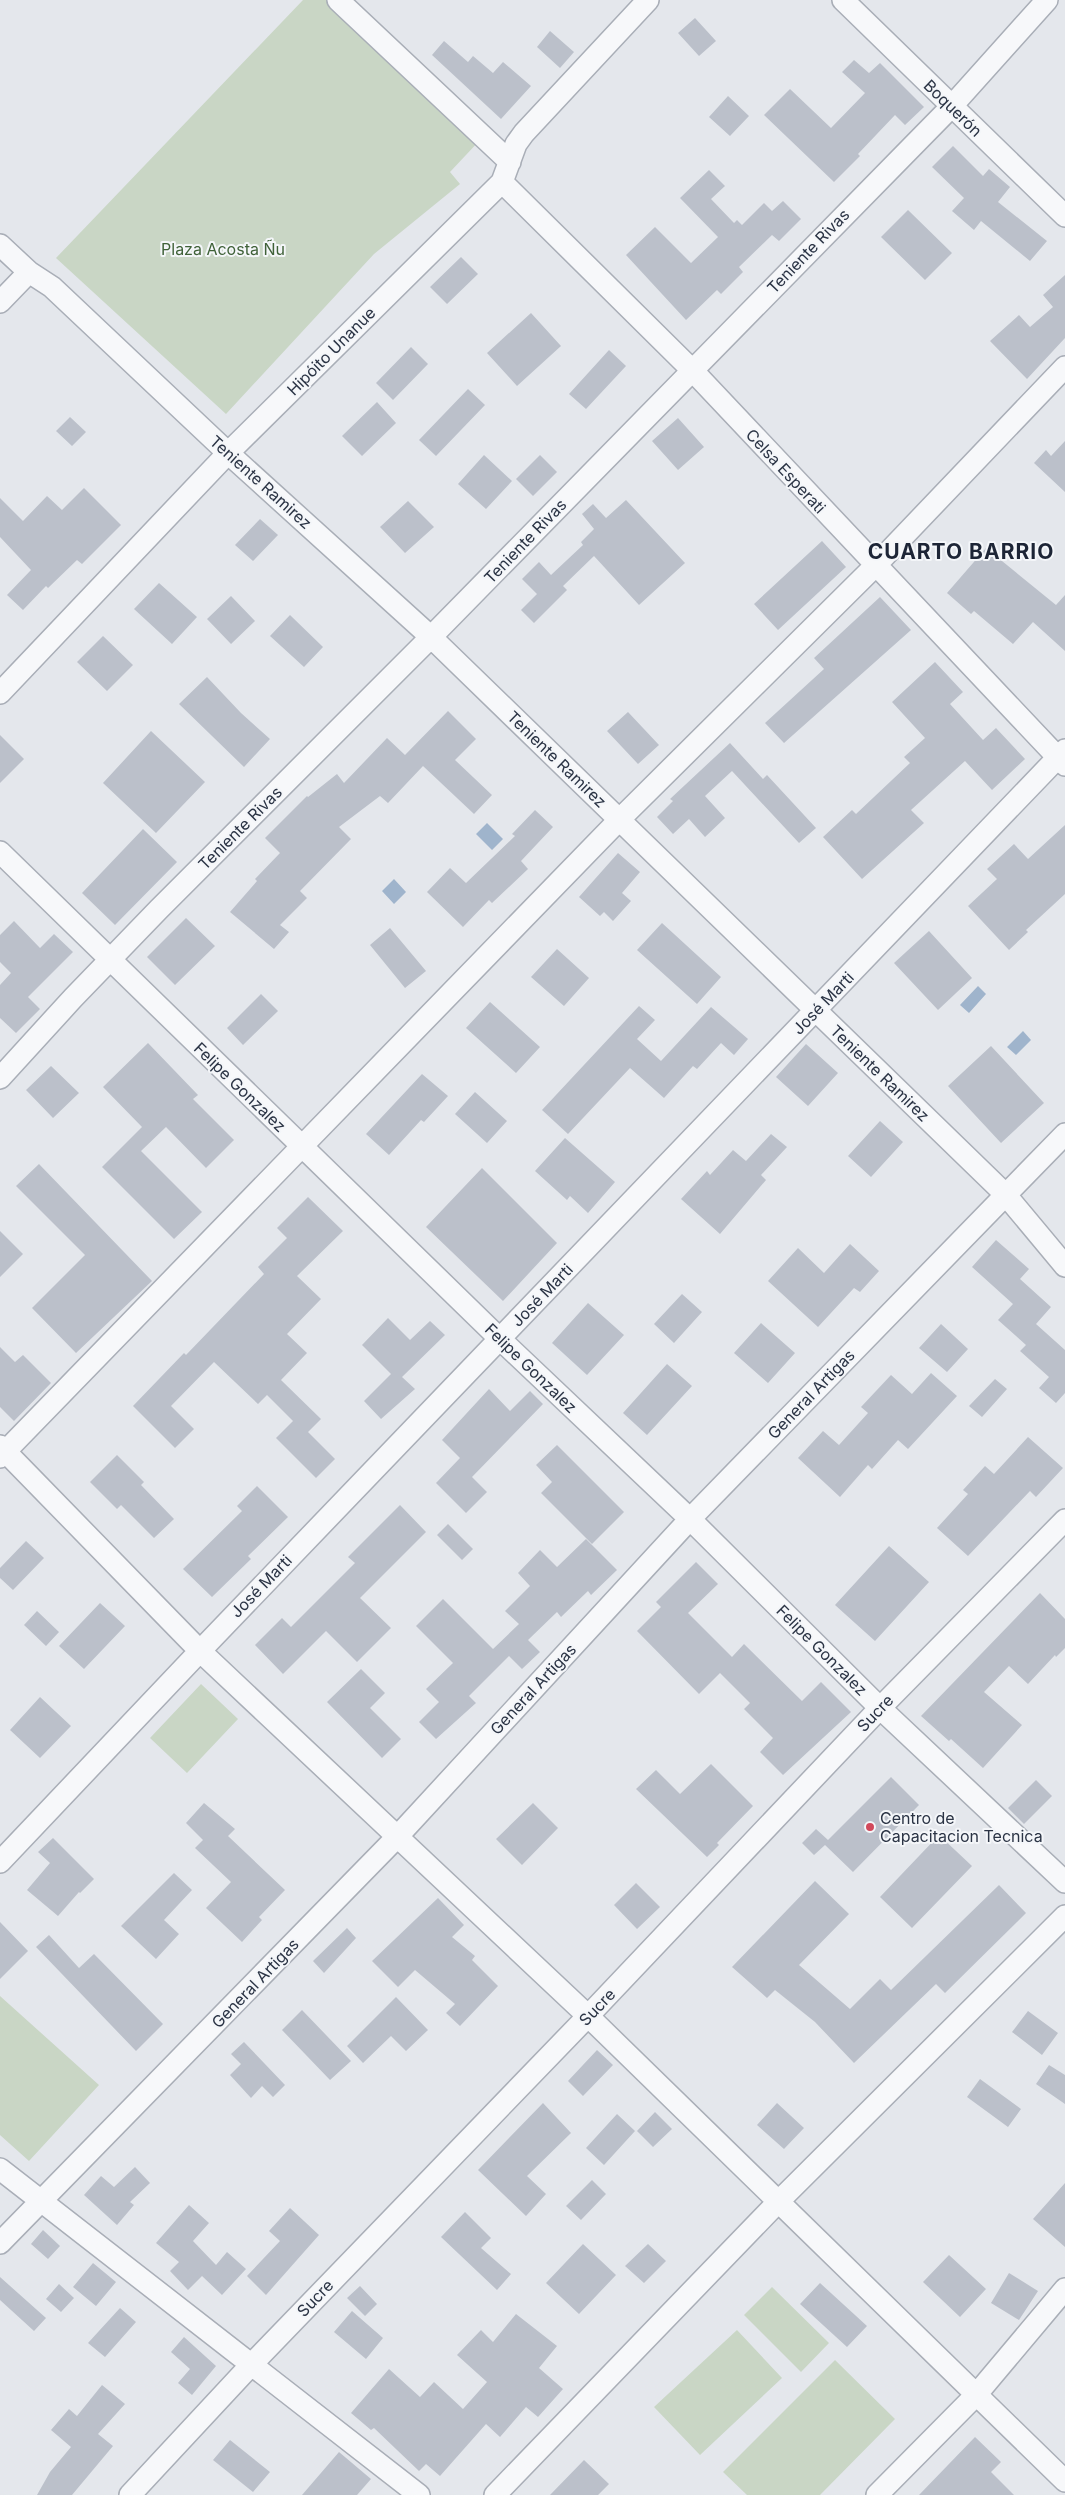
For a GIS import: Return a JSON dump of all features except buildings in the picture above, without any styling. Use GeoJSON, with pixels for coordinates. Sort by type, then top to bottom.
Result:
{"type":"FeatureCollection","features":[{"type":"Feature","properties":{"kind":"street"},"geometry":{"type":"LineString","coordinates":[[338,0],[510,162]]}},
{"type":"Feature","properties":{"kind":"street","name":"Hipóito Unanue"},"geometry":{"type":"LineString","coordinates":[[0,693],[228,453],[502,182],[516,144],[524,132],[648,0]]}},
{"type":"Feature","properties":{"kind":"street","name":"Boquerón"},"geometry":{"type":"LineString","coordinates":[[843,0],[950,107],[1065,216]]}},
{"type":"Feature","properties":{"kind":"street","name":"Teniente Rivas"},"geometry":{"type":"LineString","coordinates":[[0,1078],[110,960],[431,637],[950,107],[1046,0]]}},
{"type":"Feature","properties":{"kind":"street","name":"Celsa Esperati"},"geometry":{"type":"LineString","coordinates":[[502,182],[692,370],[875,566],[1062,757]]}},
{"type":"Feature","properties":{"kind":"street","name":"Teniente Ramirez"},"geometry":{"type":"LineString","coordinates":[[0,245],[29,272],[52,287],[228,453],[431,637],[1005,1194],[1065,1266]]}},
{"type":"Feature","properties":{"kind":"street"},"geometry":{"type":"LineString","coordinates":[[0,302],[29,272]]}},
{"type":"Feature","properties":{"kind":"street"},"geometry":{"type":"LineString","coordinates":[[1065,367],[875,566],[620,820],[2,1451],[200,1651],[588,2016],[1065,2481]]}},
{"type":"Feature","properties":{"kind":"street","name":"José Marti"},"geometry":{"type":"LineString","coordinates":[[0,1862],[200,1651],[816,1010],[1062,757]]}},
{"type":"Feature","properties":{"kind":"street","name":"Felipe Gonzalez"},"geometry":{"type":"LineString","coordinates":[[0,852],[500,1339],[690,1519],[880,1708],[1065,1882]]}},
{"type":"Feature","properties":{"kind":"street","name":"General Artigas"},"geometry":{"type":"LineString","coordinates":[[0,2243],[397,1837],[690,1519],[1065,1134]]}},
{"type":"Feature","properties":{"kind":"street","name":"Sucre"},"geometry":{"type":"LineString","coordinates":[[130,2495],[250,2366],[588,2016],[880,1708],[1065,1520]]}},
{"type":"Feature","properties":{"kind":"street"},"geometry":{"type":"LineString","coordinates":[[495,2495],[778,2202],[1065,1916]]}},
{"type":"Feature","properties":{"kind":"street"},"geometry":{"type":"LineString","coordinates":[[0,2169],[42,2200],[250,2366],[418,2495]]}},
{"type":"Feature","properties":{"kind":"street"},"geometry":{"type":"LineString","coordinates":[[877,2495],[976,2395],[1065,2290]]}},
{"type":"Feature","properties":{"kind":"green space","name":"Plaza Acosta Ñu"},"geometry":{"type":"Polygon","coordinates":[[[303,0],[330,0],[481,139],[450,172],[460,184],[374,254],[226,414],[56,258],[303,0]]]}},
{"type":"Feature","properties":{"kind":"green space"},"geometry":{"type":"Polygon","coordinates":[[[201,1684],[238,1719],[187,1773],[150,1738],[201,1684]]]}},
{"type":"Feature","properties":{"kind":"green space"},"geometry":{"type":"Polygon","coordinates":[[[0,1996],[99,2085],[29,2161],[0,2135],[0,1996]]]}},
{"type":"Feature","properties":{"kind":"green space"},"geometry":{"type":"Polygon","coordinates":[[[772,2287],[829,2343],[801,2372],[744,2315],[772,2287]]]}},
{"type":"Feature","properties":{"kind":"green space"},"geometry":{"type":"Polygon","coordinates":[[[737,2330],[782,2378],[700,2455],[654,2407],[737,2330]]]}},
{"type":"Feature","properties":{"kind":"green space"},"geometry":{"type":"Polygon","coordinates":[[[835,2360],[895,2419],[820,2495],[747,2495],[723,2472],[835,2360]]]}},
{"type":"Feature","properties":{"kind":"water"},"geometry":{"type":"Polygon","coordinates":[[[487,823],[503,839],[492,850],[476,834],[487,823]]]}},
{"type":"Feature","properties":{"kind":"water"},"geometry":{"type":"Polygon","coordinates":[[[394,879],[406,892],[394,904],[382,891],[394,879]]]}},
{"type":"Feature","properties":{"kind":"water"},"geometry":{"type":"Polygon","coordinates":[[[978,986],[986,994],[969,1013],[960,1005],[978,986]]]}},
{"type":"Feature","properties":{"kind":"water"},"geometry":{"type":"Polygon","coordinates":[[[1023,1031],[1031,1040],[1016,1055],[1007,1047],[1023,1031]]]}},
{"type":"Feature","properties":{"kind":"place","name":"Centro de Capacitacion Tecnica"},"geometry":{"type":"Point","coordinates":[870,1827]}},
{"type":"Feature","properties":{"kind":"district","name":"CUARTO BARRIO"},"geometry":{"type":"Point","coordinates":[961,551]}}]}
